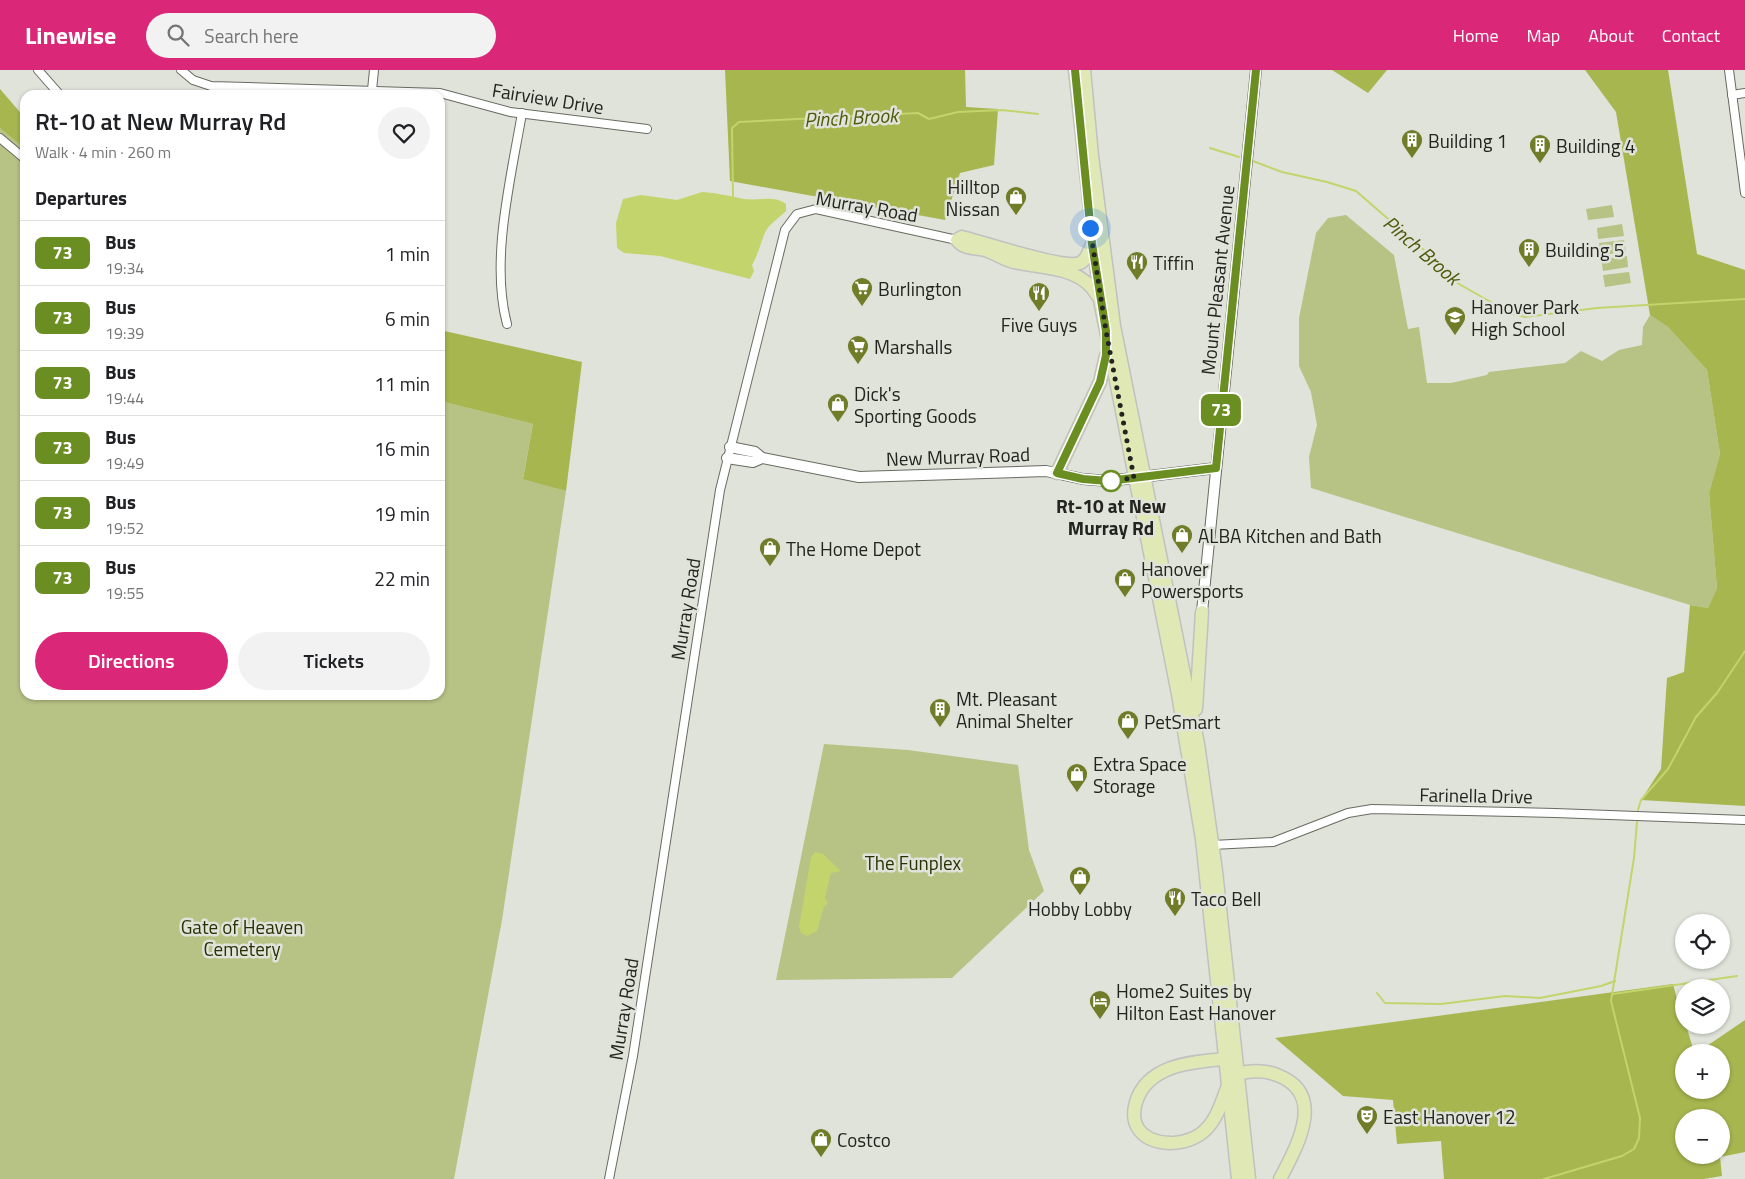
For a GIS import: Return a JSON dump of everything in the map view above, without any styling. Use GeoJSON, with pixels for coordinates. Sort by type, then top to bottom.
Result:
{"type":"FeatureCollection","features":[{"type":"Feature","properties":{"kind":"main road"},"geometry":{"type":"LineString","coordinates":[[1074,70],[1092,244],[1100,300],[1195,732],[1212,845],[1232,1058],[1228,1083],[1214,1121],[1204,1132],[1191,1139],[1164,1144],[1150,1139],[1139,1127],[1135,1113],[1138,1098],[1142,1089],[1156,1075],[1182,1064],[1232,1058]]}},
{"type":"Feature","properties":{"kind":"main road"},"geometry":{"type":"LineString","coordinates":[[1084,70],[1106,273],[1127,393],[1139,477],[1189,757],[1232,1058],[1239,1074],[1249,1179]]}},
{"type":"Feature","properties":{"kind":"main road"},"geometry":{"type":"LineString","coordinates":[[1092,244],[1081,263],[1071,264],[1015,253],[988,243],[962,237],[957,240],[962,245],[987,251],[1011,262],[1078,275],[1090,284],[1100,300]]}},
{"type":"Feature","properties":{"kind":"main road"},"geometry":{"type":"LineString","coordinates":[[1057,473],[1104,372],[1106,331]]}},
{"type":"Feature","properties":{"kind":"main road"},"geometry":{"type":"LineString","coordinates":[[1195,732],[1202,612]]}},
{"type":"Feature","properties":{"kind":"main road"},"geometry":{"type":"LineString","coordinates":[[1228,1083],[1239,1074],[1263,1072],[1280,1076],[1294,1086],[1303,1101],[1305,1121],[1302,1133],[1280,1179]]}},
{"type":"Feature","properties":{"kind":"main road"},"geometry":{"type":"LineString","coordinates":[[1228,1083],[1238,1179]]}},
{"type":"Feature","properties":{"kind":"street"},"geometry":{"type":"LineString","coordinates":[[38,70],[56,90]]}},
{"type":"Feature","properties":{"kind":"street","name":"Fairview Drive"},"geometry":{"type":"LineString","coordinates":[[181,70],[193,80],[212,86],[372,90]]}},
{"type":"Feature","properties":{"kind":"street"},"geometry":{"type":"LineString","coordinates":[[372,90],[374,70]]}},
{"type":"Feature","properties":{"kind":"street","name":"Mount Pleasant Avenue"},"geometry":{"type":"LineString","coordinates":[[1202,612],[1256,70]]}},
{"type":"Feature","properties":{"kind":"street"},"geometry":{"type":"LineString","coordinates":[[1729,70],[1745,193]]}},
{"type":"Feature","properties":{"kind":"street"},"geometry":{"type":"LineString","coordinates":[[1732,96],[1745,93]]}},
{"type":"Feature","properties":{"kind":"street","name":"Fairview Drive"},"geometry":{"type":"LineString","coordinates":[[445,94],[496,109],[647,129]]}},
{"type":"Feature","properties":{"kind":"street"},"geometry":{"type":"LineString","coordinates":[[507,324],[501,301],[504,217],[522,113]]}},
{"type":"Feature","properties":{"kind":"street"},"geometry":{"type":"LineString","coordinates":[[0,138],[20,155]]}},
{"type":"Feature","properties":{"kind":"street","name":"Murray Road"},"geometry":{"type":"LineString","coordinates":[[609,1179],[633,1056],[720,490],[785,230],[793,218],[802,212],[816,209],[957,240]]}},
{"type":"Feature","properties":{"kind":"street","name":"New Murray Road"},"geometry":{"type":"LineString","coordinates":[[728,452],[753,462],[762,458],[859,477],[1046,471],[1101,481],[1216,468]]}},
{"type":"Feature","properties":{"kind":"street","name":"Farinella Drive"},"geometry":{"type":"LineString","coordinates":[[1212,845],[1273,842],[1348,813],[1372,809],[1745,820]]}},
{"type":"Feature","properties":{"kind":"green space","name":"Gate of Heaven Cemetery"},"geometry":{"type":"Polygon","coordinates":[[[0,128],[20,145],[20,700],[445,700],[445,402],[533,424],[523,478],[566,491],[502,920],[454,1179],[0,1179],[0,128]]]}},
{"type":"Feature","properties":{"kind":"green space"},"geometry":{"type":"Polygon","coordinates":[[[1612,205],[1614,217],[1588,220],[1586,209],[1612,205]]]}},
{"type":"Feature","properties":{"kind":"green space"},"geometry":{"type":"Polygon","coordinates":[[[1346,215],[1394,255],[1408,329],[1419,327],[1427,383],[1451,383],[1487,375],[1489,372],[1565,363],[1581,351],[1602,361],[1619,350],[1642,345],[1643,327],[1650,315],[1668,327],[1707,370],[1720,454],[1709,493],[1717,588],[1708,608],[1690,605],[1311,488],[1309,457],[1317,425],[1311,392],[1299,366],[1299,318],[1316,233],[1328,218],[1346,215]]]}},
{"type":"Feature","properties":{"kind":"green space"},"geometry":{"type":"Polygon","coordinates":[[[1622,224],[1624,236],[1598,239],[1597,228],[1622,224]]]}},
{"type":"Feature","properties":{"kind":"green space"},"geometry":{"type":"Polygon","coordinates":[[[1624,240],[1626,252],[1601,255],[1599,243],[1624,240]]]}},
{"type":"Feature","properties":{"kind":"green space"},"geometry":{"type":"Polygon","coordinates":[[[1627,256],[1628,267],[1603,271],[1601,259],[1627,256]]]}},
{"type":"Feature","properties":{"kind":"green space"},"geometry":{"type":"Polygon","coordinates":[[[1629,272],[1631,283],[1605,287],[1603,275],[1629,272]]]}},
{"type":"Feature","properties":{"kind":"green space","name":"The Funplex"},"geometry":{"type":"Polygon","coordinates":[[[824,744],[908,750],[1018,765],[1029,850],[1044,891],[952,978],[776,980],[824,744]]]}},
{"type":"Feature","properties":{"kind":"shaded area"},"geometry":{"type":"Polygon","coordinates":[[[725,70],[965,70],[966,107],[998,109],[994,165],[960,173],[945,220],[730,181],[725,70]]]}},
{"type":"Feature","properties":{"kind":"shaded area"},"geometry":{"type":"Polygon","coordinates":[[[1332,70],[1387,70],[1368,93],[1332,70]]]}},
{"type":"Feature","properties":{"kind":"shaded area"},"geometry":{"type":"Polygon","coordinates":[[[1585,70],[1668,70],[1697,254],[1745,270],[1745,806],[1641,800],[1661,769],[1667,678],[1684,672],[1690,605],[1708,608],[1717,588],[1709,493],[1720,454],[1707,370],[1668,327],[1650,315],[1616,112],[1585,70]]]}},
{"type":"Feature","properties":{"kind":"shaded area"},"geometry":{"type":"Polygon","coordinates":[[[0,89],[20,112],[20,145],[0,128],[0,89]]]}},
{"type":"Feature","properties":{"kind":"shaded area"},"geometry":{"type":"Polygon","coordinates":[[[702,192],[744,199],[776,200],[786,204],[786,211],[766,231],[752,265],[754,271],[750,279],[660,256],[624,253],[617,248],[616,223],[623,199],[641,195],[677,200],[702,192]]]}},
{"type":"Feature","properties":{"kind":"shaded area"},"geometry":{"type":"Polygon","coordinates":[[[445,331],[582,362],[566,491],[523,479],[533,424],[445,402],[445,331]]]}},
{"type":"Feature","properties":{"kind":"shaded area"},"geometry":{"type":"Polygon","coordinates":[[[815,852],[823,854],[841,871],[831,873],[825,898],[828,903],[824,907],[817,931],[807,936],[801,933],[799,927],[811,857],[815,852]]]}},
{"type":"Feature","properties":{"kind":"shaded area"},"geometry":{"type":"Polygon","coordinates":[[[1673,984],[1675,991],[1675,1034],[1689,1034],[1692,1044],[1675,1044],[1675,1099],[1730,1099],[1730,1044],[1710,1044],[1724,1034],[1730,1034],[1730,1030],[1745,1020],[1745,1152],[1730,1155],[1730,1109],[1675,1109],[1675,1164],[1721,1164],[1722,1176],[1704,1179],[1444,1179],[1441,1141],[1397,1144],[1393,1100],[1343,1096],[1275,1038],[1673,984]]]}},
{"type":"Feature","properties":{"kind":"waterway","name":"Pinch Brook"},"geometry":{"type":"LineString","coordinates":[[733,196],[732,128],[739,122],[918,113],[929,119],[958,112],[1002,110],[1038,114]]}},
{"type":"Feature","properties":{"kind":"waterway","name":"Pinch Brook"},"geometry":{"type":"LineString","coordinates":[[1210,148],[1239,157]]}},
{"type":"Feature","properties":{"kind":"waterway","name":"Pinch Brook"},"geometry":{"type":"LineString","coordinates":[[1253,161],[1282,172],[1327,182],[1356,191],[1425,251],[1459,284],[1512,314],[1525,317],[1597,308],[1745,299]]}},
{"type":"Feature","properties":{"kind":"waterway"},"geometry":{"type":"LineString","coordinates":[[1638,810],[1641,800],[1668,769],[1696,717],[1717,693],[1745,651]]}},
{"type":"Feature","properties":{"kind":"waterway"},"geometry":{"type":"LineString","coordinates":[[1544,1179],[1622,1156],[1634,1149],[1639,1138],[1640,1118],[1611,1001],[1634,858],[1637,822]]}},
{"type":"Feature","properties":{"kind":"waterway"},"geometry":{"type":"LineString","coordinates":[[1613,994],[1737,976]]}},
{"type":"Feature","properties":{"kind":"waterway"},"geometry":{"type":"LineString","coordinates":[[1377,993],[1385,1003],[1441,1004],[1505,996],[1540,998],[1601,986],[1615,981]]}},
{"type":"Feature","properties":{"kind":"bus line","name":"73"},"geometry":{"type":"LineString","coordinates":[[1075,70],[1078,119],[1092,244],[1106,331],[1106,355],[1104,372],[1100,382],[1057,473],[1083,479],[1108,481],[1216,468],[1256,70]]}},
{"type":"Feature","properties":{"kind":"place","name":"Building 1"},"geometry":{"type":"Point","coordinates":[1412,159]}},
{"type":"Feature","properties":{"kind":"place","name":"Building 4"},"geometry":{"type":"Point","coordinates":[1540,164]}},
{"type":"Feature","properties":{"kind":"place","name":"Hilltop Nissan"},"geometry":{"type":"Point","coordinates":[1016,216]}},
{"type":"Feature","properties":{"kind":"place","name":"Building 5"},"geometry":{"type":"Point","coordinates":[1529,268]}},
{"type":"Feature","properties":{"kind":"place","name":"Tiffin"},"geometry":{"type":"Point","coordinates":[1137,281]}},
{"type":"Feature","properties":{"kind":"place","name":"Burlington"},"geometry":{"type":"Point","coordinates":[862,307]}},
{"type":"Feature","properties":{"kind":"place","name":"Five Guys"},"geometry":{"type":"Point","coordinates":[1039,312]}},
{"type":"Feature","properties":{"kind":"place","name":"Hanover Park High School"},"geometry":{"type":"Point","coordinates":[1455,336]}},
{"type":"Feature","properties":{"kind":"place","name":"Marshalls"},"geometry":{"type":"Point","coordinates":[858,365]}},
{"type":"Feature","properties":{"kind":"place","name":"Dick's Sporting Goods"},"geometry":{"type":"Point","coordinates":[838,423]}},
{"type":"Feature","properties":{"kind":"place","name":"Rt-10 at New Murray Rd"},"geometry":{"type":"Point","coordinates":[1111,481]}},
{"type":"Feature","properties":{"kind":"place","name":"ALBA Kitchen and Bath"},"geometry":{"type":"Point","coordinates":[1182,554]}},
{"type":"Feature","properties":{"kind":"place","name":"The Home Depot"},"geometry":{"type":"Point","coordinates":[770,567]}},
{"type":"Feature","properties":{"kind":"place","name":"Hanover Powersports"},"geometry":{"type":"Point","coordinates":[1125,598]}},
{"type":"Feature","properties":{"kind":"place","name":"Mt. Pleasant Animal Shelter"},"geometry":{"type":"Point","coordinates":[940,728]}},
{"type":"Feature","properties":{"kind":"place","name":"PetSmart"},"geometry":{"type":"Point","coordinates":[1128,740]}},
{"type":"Feature","properties":{"kind":"place","name":"Extra Space Storage"},"geometry":{"type":"Point","coordinates":[1077,793]}},
{"type":"Feature","properties":{"kind":"place","name":"Hobby Lobby"},"geometry":{"type":"Point","coordinates":[1080,896]}},
{"type":"Feature","properties":{"kind":"place","name":"Taco Bell"},"geometry":{"type":"Point","coordinates":[1175,917]}},
{"type":"Feature","properties":{"kind":"place","name":"Home2 Suites by Hilton East Hanover"},"geometry":{"type":"Point","coordinates":[1100,1020]}},
{"type":"Feature","properties":{"kind":"place","name":"East Hanover 12"},"geometry":{"type":"Point","coordinates":[1367,1135]}},
{"type":"Feature","properties":{"kind":"place","name":"Costco"},"geometry":{"type":"Point","coordinates":[821,1158]}},
{"type":"Feature","properties":{"kind":"route"},"geometry":{"type":"LineString","coordinates":[[1090,228],[1100,300],[1134,478],[1108,481],[1111,481]]}}]}
